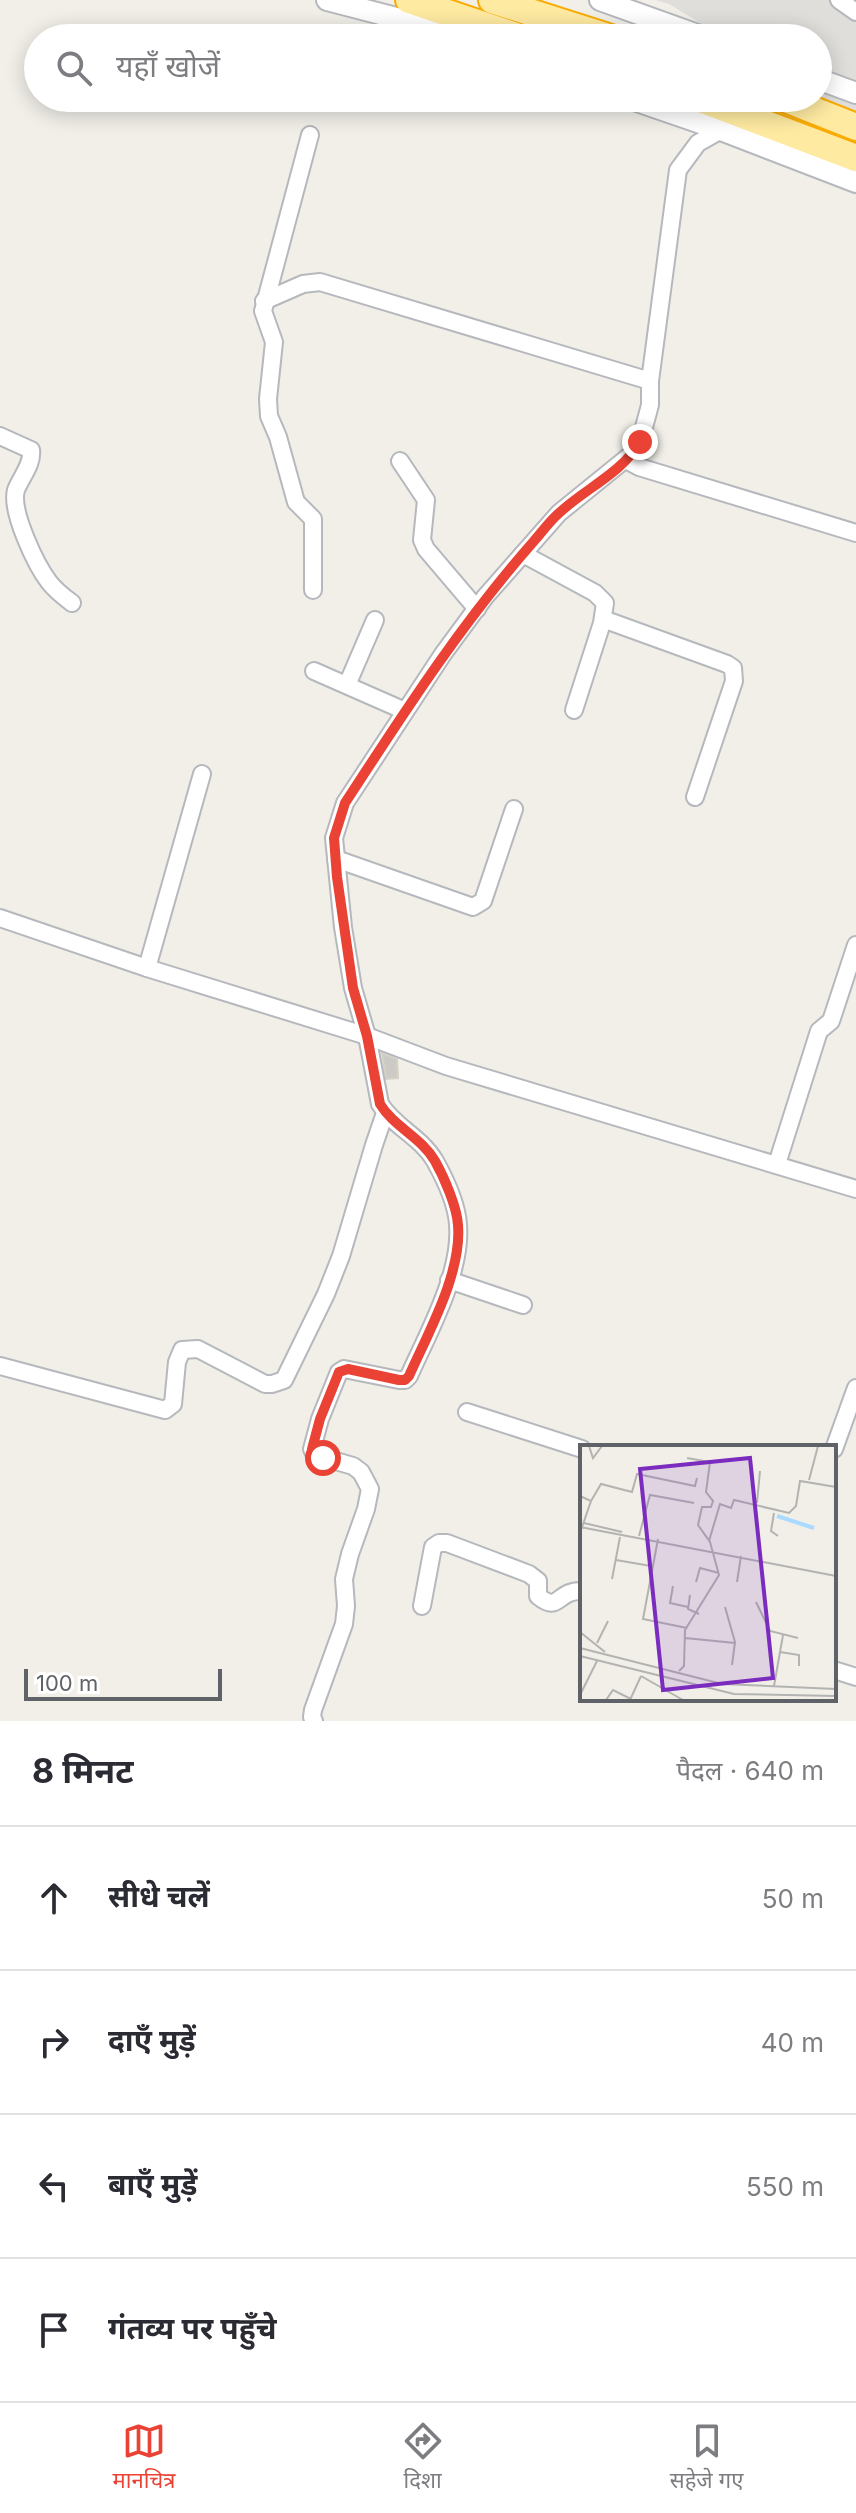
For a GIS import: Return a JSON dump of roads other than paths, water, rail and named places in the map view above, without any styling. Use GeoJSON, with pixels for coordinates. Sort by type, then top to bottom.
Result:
{"type":"FeatureCollection","features":[{"type":"Feature","properties":{"kind":"highway"},"geometry":{"type":"LineString","coordinates":[[409,0],[480,24]]}},
{"type":"Feature","properties":{"kind":"highway"},"geometry":{"type":"LineString","coordinates":[[492,0],[567,24]]}},
{"type":"Feature","properties":{"kind":"highway"},"geometry":{"type":"LineString","coordinates":[[735,112],[856,158]]}},
{"type":"Feature","properties":{"kind":"highway"},"geometry":{"type":"LineString","coordinates":[[818,112],[856,127]]}},
{"type":"Feature","properties":{"kind":"street"},"geometry":{"type":"LineString","coordinates":[[327,0],[414,24]]}},
{"type":"Feature","properties":{"kind":"street"},"geometry":{"type":"LineString","coordinates":[[600,0],[667,24]]}},
{"type":"Feature","properties":{"kind":"street"},"geometry":{"type":"LineString","coordinates":[[839,0],[856,12]]}},
{"type":"Feature","properties":{"kind":"street"},"geometry":{"type":"LineString","coordinates":[[832,84],[856,93]]}},
{"type":"Feature","properties":{"kind":"street"},"geometry":{"type":"LineString","coordinates":[[669,112],[856,182]]}},
{"type":"Feature","properties":{"kind":"street"},"geometry":{"type":"LineString","coordinates":[[314,1721],[313,1710],[344,1624],[344,1579],[370,1489],[361,1472],[353,1466],[315,1455],[312,1449],[320,1419],[339,1372],[344,1369],[399,1380],[409,1376],[449,1280],[458,1242],[456,1212],[436,1162],[420,1141],[385,1113],[376,1090],[367,1036],[353,988],[334,838],[345,803],[477,609],[559,513],[626,460],[640,442],[650,405],[650,381],[678,170],[698,143],[721,130]]}},
{"type":"Feature","properties":{"kind":"street"},"geometry":{"type":"LineString","coordinates":[[310,135],[264,301],[264,318],[274,336],[269,416],[296,502],[313,519],[313,590]]}},
{"type":"Feature","properties":{"kind":"street"},"geometry":{"type":"LineString","coordinates":[[264,301],[303,284],[320,282],[650,381]]}},
{"type":"Feature","properties":{"kind":"street"},"geometry":{"type":"LineString","coordinates":[[0,436],[31,450],[31,460],[16,490],[17,510],[40,569],[50,585],[72,603]]}},
{"type":"Feature","properties":{"kind":"street"},"geometry":{"type":"LineString","coordinates":[[626,460],[639,467],[856,533]]}},
{"type":"Feature","properties":{"kind":"street"},"geometry":{"type":"LineString","coordinates":[[400,461],[426,500],[421,531],[426,549],[477,609]]}},
{"type":"Feature","properties":{"kind":"street"},"geometry":{"type":"LineString","coordinates":[[523,554],[603,599],[603,619],[574,710]]}},
{"type":"Feature","properties":{"kind":"street"},"geometry":{"type":"LineString","coordinates":[[603,619],[733,668],[734,681],[695,797]]}},
{"type":"Feature","properties":{"kind":"street"},"geometry":{"type":"LineString","coordinates":[[347,685],[375,620]]}},
{"type":"Feature","properties":{"kind":"street"},"geometry":{"type":"LineString","coordinates":[[314,671],[405,711]]}},
{"type":"Feature","properties":{"kind":"street"},"geometry":{"type":"LineString","coordinates":[[147,968],[202,774]]}},
{"type":"Feature","properties":{"kind":"street"},"geometry":{"type":"LineString","coordinates":[[336,859],[473,907],[483,901],[514,809]]}},
{"type":"Feature","properties":{"kind":"street"},"geometry":{"type":"LineString","coordinates":[[0,918],[147,968],[367,1036],[446,1066],[856,1189]]}},
{"type":"Feature","properties":{"kind":"street"},"geometry":{"type":"LineString","coordinates":[[777,1164],[819,1031],[831,1021],[854,964],[856,945]]}},
{"type":"Feature","properties":{"kind":"street"},"geometry":{"type":"LineString","coordinates":[[0,1366],[165,1410],[173,1404],[180,1353],[189,1348],[198,1349],[265,1384],[284,1380],[341,1256],[385,1113]]}},
{"type":"Feature","properties":{"kind":"street"},"geometry":{"type":"LineString","coordinates":[[449,1280],[523,1305]]}},
{"type":"Feature","properties":{"kind":"street"},"geometry":{"type":"LineString","coordinates":[[835,1445],[856,1388]]}},
{"type":"Feature","properties":{"kind":"street"},"geometry":{"type":"LineString","coordinates":[[467,1412],[580,1448]]}},
{"type":"Feature","properties":{"kind":"street"},"geometry":{"type":"LineString","coordinates":[[422,1606],[433,1547],[439,1543],[447,1543],[529,1574],[538,1581],[538,1596],[548,1603],[555,1603],[567,1592],[580,1591]]}},
{"type":"Feature","properties":{"kind":"street"},"geometry":{"type":"LineString","coordinates":[[836,1671],[856,1677]]}}]}
